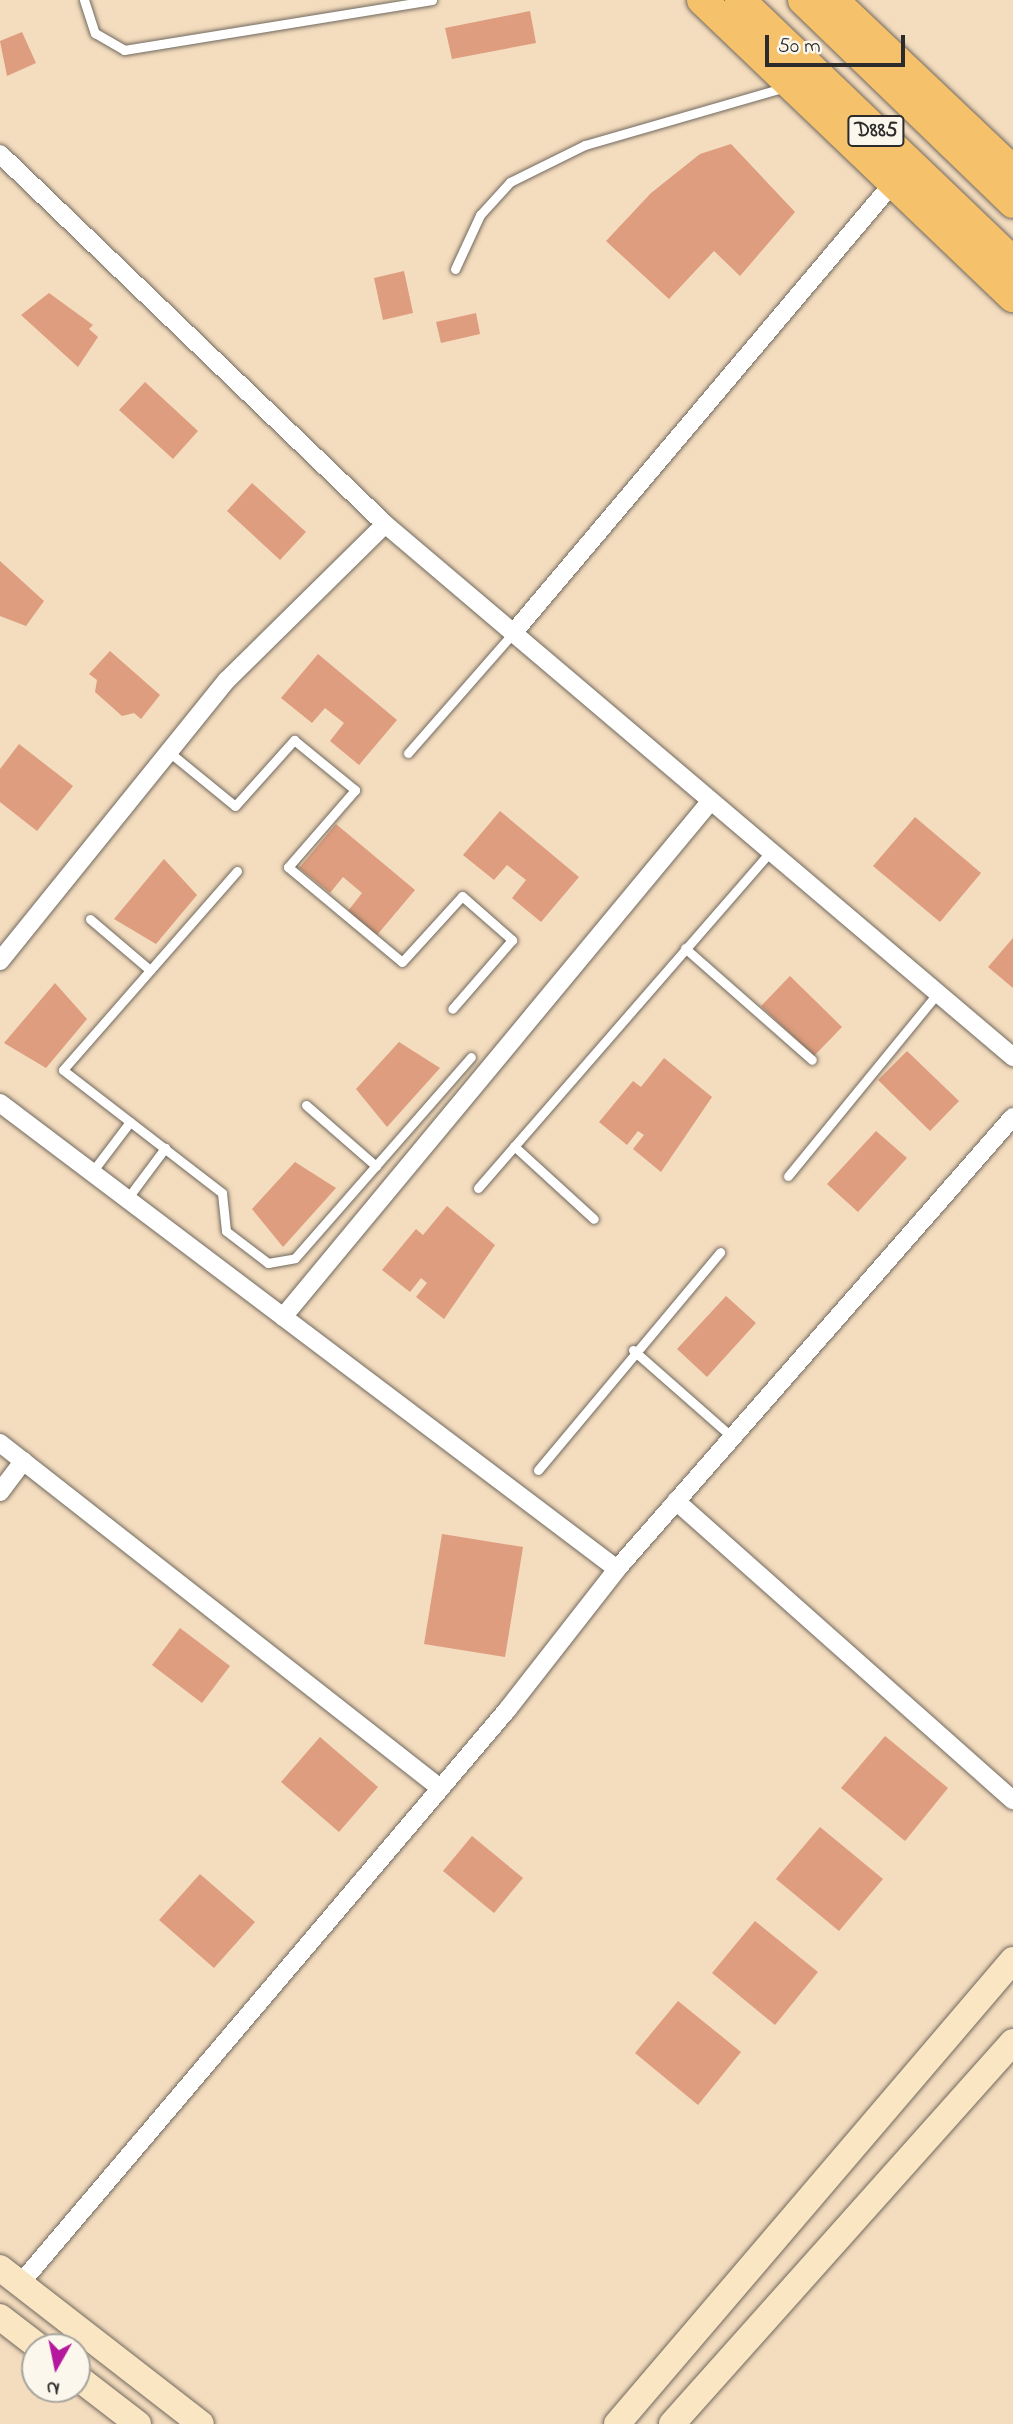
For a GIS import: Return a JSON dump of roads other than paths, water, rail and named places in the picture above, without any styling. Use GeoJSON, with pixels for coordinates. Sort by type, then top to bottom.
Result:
{"type":"FeatureCollection","features":[{"type":"Feature","properties":{"kind":"highway"},"geometry":{"type":"LineString","coordinates":[[702,0],[1013,297]]}},
{"type":"Feature","properties":{"kind":"highway","name":"D885"},"geometry":{"type":"LineString","coordinates":[[740,0],[1013,262]]}},
{"type":"Feature","properties":{"kind":"highway","name":"D885"},"geometry":{"type":"LineString","coordinates":[[803,0],[1013,203]]}},
{"type":"Feature","properties":{"kind":"highway"},"geometry":{"type":"LineString","coordinates":[[833,0],[1013,171]]}},
{"type":"Feature","properties":{"kind":"main road"},"geometry":{"type":"LineString","coordinates":[[617,2424],[1013,1960]]}},
{"type":"Feature","properties":{"kind":"main road"},"geometry":{"type":"LineString","coordinates":[[672,2424],[1013,2042]]}},
{"type":"Feature","properties":{"kind":"main road"},"geometry":{"type":"LineString","coordinates":[[10,2276],[201,2424]]}},
{"type":"Feature","properties":{"kind":"main road"},"geometry":{"type":"LineString","coordinates":[[0,2317],[21,2333]]}},
{"type":"Feature","properties":{"kind":"main road"},"geometry":{"type":"LineString","coordinates":[[91,2388],[138,2424]]}},
{"type":"Feature","properties":{"kind":"street"},"geometry":{"type":"LineString","coordinates":[[0,154],[385,524],[514,632],[709,803],[1013,1057]]}},
{"type":"Feature","properties":{"kind":"street"},"geometry":{"type":"LineString","coordinates":[[514,632],[893,184]]}},
{"type":"Feature","properties":{"kind":"street"},"geometry":{"type":"LineString","coordinates":[[0,961],[227,680],[385,524]]}},
{"type":"Feature","properties":{"kind":"street"},"geometry":{"type":"LineString","coordinates":[[284,1317],[709,803]]}},
{"type":"Feature","properties":{"kind":"street"},"geometry":{"type":"LineString","coordinates":[[0,1103],[617,1569]]}},
{"type":"Feature","properties":{"kind":"street"},"geometry":{"type":"LineString","coordinates":[[10,2276],[440,1788],[617,1569],[1013,1117]]}},
{"type":"Feature","properties":{"kind":"street"},"geometry":{"type":"LineString","coordinates":[[0,1443],[440,1788]]}},
{"type":"Feature","properties":{"kind":"street"},"geometry":{"type":"LineString","coordinates":[[0,1492],[23,1461]]}},
{"type":"Feature","properties":{"kind":"street"},"geometry":{"type":"LineString","coordinates":[[676,1500],[1013,1800]]}},
{"type":"Feature","properties":{"kind":"lane"},"geometry":{"type":"LineString","coordinates":[[84,0],[95,33],[124,50],[432,0]]}},
{"type":"Feature","properties":{"kind":"lane"},"geometry":{"type":"LineString","coordinates":[[455,269],[480,215],[510,182],[585,145],[791,86]]}},
{"type":"Feature","properties":{"kind":"lane"},"geometry":{"type":"LineString","coordinates":[[408,753],[514,632]]}},
{"type":"Feature","properties":{"kind":"lane"},"geometry":{"type":"LineString","coordinates":[[169,752],[235,806],[293,740],[355,790],[288,867],[402,962],[462,896],[512,940],[452,1009]]}},
{"type":"Feature","properties":{"kind":"lane"},"geometry":{"type":"LineString","coordinates":[[478,1188],[769,853]]}},
{"type":"Feature","properties":{"kind":"lane"},"geometry":{"type":"LineString","coordinates":[[237,871],[63,1070],[222,1193],[226,1231],[268,1263],[295,1258],[471,1057]]}},
{"type":"Feature","properties":{"kind":"lane"},"geometry":{"type":"LineString","coordinates":[[90,919],[150,970]]}},
{"type":"Feature","properties":{"kind":"lane"},"geometry":{"type":"LineString","coordinates":[[685,948],[812,1060]]}},
{"type":"Feature","properties":{"kind":"lane"},"geometry":{"type":"LineString","coordinates":[[788,1176],[937,994]]}},
{"type":"Feature","properties":{"kind":"lane"},"geometry":{"type":"LineString","coordinates":[[306,1105],[376,1166]]}},
{"type":"Feature","properties":{"kind":"lane"},"geometry":{"type":"LineString","coordinates":[[92,1172],[130,1122]]}},
{"type":"Feature","properties":{"kind":"lane"},"geometry":{"type":"LineString","coordinates":[[514,1146],[594,1219]]}},
{"type":"Feature","properties":{"kind":"lane"},"geometry":{"type":"LineString","coordinates":[[127,1199],[165,1148]]}},
{"type":"Feature","properties":{"kind":"lane"},"geometry":{"type":"LineString","coordinates":[[538,1470],[634,1350],[720,1252]]}},
{"type":"Feature","properties":{"kind":"lane"},"geometry":{"type":"LineString","coordinates":[[634,1350],[732,1437]]}}]}
